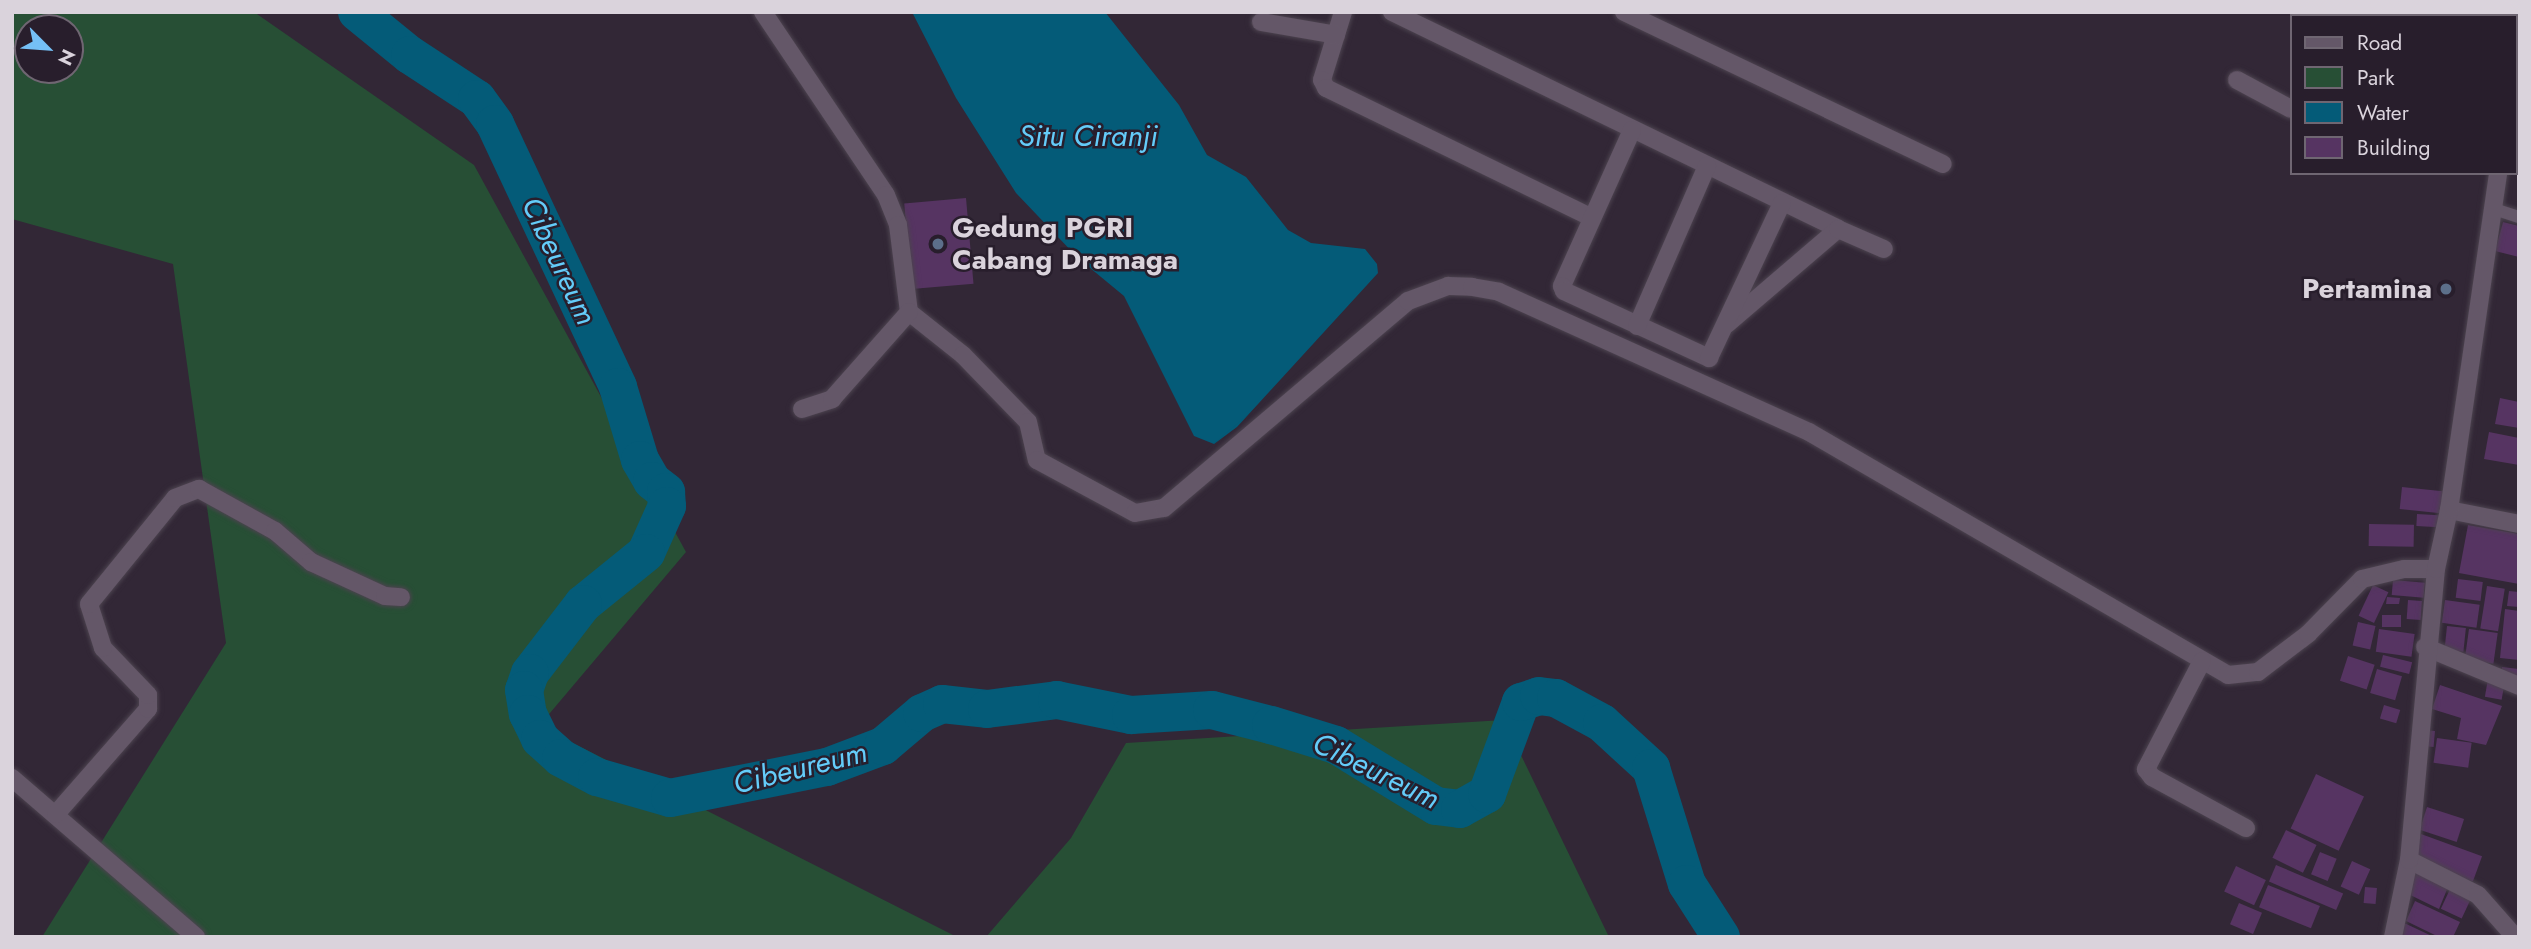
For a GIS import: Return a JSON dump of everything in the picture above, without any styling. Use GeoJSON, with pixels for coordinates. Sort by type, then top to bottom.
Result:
{"type":"FeatureCollection","features":[{"type":"Feature","properties":{"kind":"street"},"geometry":{"type":"LineString","coordinates":[[763,12],[886,195],[898,225],[909,312],[963,355],[1028,422],[1037,460],[1135,513],[1164,508],[1408,300],[1448,286],[1499,292],[1809,432],[2228,675],[2258,672],[2308,634],[2362,579],[2404,569],[2436,569]]}},
{"type":"Feature","properties":{"kind":"street"},"geometry":{"type":"LineString","coordinates":[[1343,12],[1322,80],[1326,88],[1592,218]]}},
{"type":"Feature","properties":{"kind":"street"},"geometry":{"type":"LineString","coordinates":[[1392,12],[1782,203],[1884,249]]}},
{"type":"Feature","properties":{"kind":"street"},"geometry":{"type":"LineString","coordinates":[[1624,12],[1943,164]]}},
{"type":"Feature","properties":{"kind":"street"},"geometry":{"type":"LineString","coordinates":[[1261,22],[1336,35]]}},
{"type":"Feature","properties":{"kind":"street"},"geometry":{"type":"LineString","coordinates":[[2236,80],[2290,108]]}},
{"type":"Feature","properties":{"kind":"street"},"geometry":{"type":"LineString","coordinates":[[1632,130],[1562,289],[1637,326],[1709,358],[1782,203]]}},
{"type":"Feature","properties":{"kind":"street"},"geometry":{"type":"LineString","coordinates":[[1637,326],[1707,166]]}},
{"type":"Feature","properties":{"kind":"street"},"geometry":{"type":"LineString","coordinates":[[2393,937],[2409,860],[2425,647],[2436,569],[2449,510],[2498,175]]}},
{"type":"Feature","properties":{"kind":"street"},"geometry":{"type":"LineString","coordinates":[[1727,324],[1838,229]]}},
{"type":"Feature","properties":{"kind":"street"},"geometry":{"type":"LineString","coordinates":[[802,409],[832,399],[909,312]]}},
{"type":"Feature","properties":{"kind":"street"},"geometry":{"type":"LineString","coordinates":[[55,814],[148,709],[148,695],[103,648],[89,604],[175,498],[199,489],[275,531],[311,562],[385,596],[401,597]]}},
{"type":"Feature","properties":{"kind":"street"},"geometry":{"type":"LineString","coordinates":[[2449,510],[2519,524]]}},
{"type":"Feature","properties":{"kind":"street"},"geometry":{"type":"LineString","coordinates":[[2425,647],[2519,686]]}},
{"type":"Feature","properties":{"kind":"street"},"geometry":{"type":"LineString","coordinates":[[2202,661],[2146,769],[2152,777],[2246,828]]}},
{"type":"Feature","properties":{"kind":"street"},"geometry":{"type":"LineString","coordinates":[[12,778],[196,937]]}},
{"type":"Feature","properties":{"kind":"street"},"geometry":{"type":"LineString","coordinates":[[2409,860],[2479,895],[2515,937]]}},
{"type":"Feature","properties":{"kind":"lane"},"geometry":{"type":"LineString","coordinates":[[2494,209],[2519,217]]}},
{"type":"Feature","properties":{"kind":"green space"},"geometry":{"type":"Polygon","coordinates":[[[12,12],[254,12],[474,165],[686,552],[539,726],[957,937],[42,937],[226,643],[173,264],[12,219],[12,12]]]}},
{"type":"Feature","properties":{"kind":"green space"},"geometry":{"type":"Polygon","coordinates":[[[1504,720],[1609,937],[986,937],[1071,838],[1126,743],[1504,720]]]}},
{"type":"Feature","properties":{"kind":"water","name":"Situ Ciranji"},"geometry":{"type":"Polygon","coordinates":[[[912,12],[1105,12],[1179,105],[1207,155],[1246,177],[1288,230],[1311,243],[1365,249],[1377,264],[1378,273],[1237,427],[1214,444],[1194,436],[1124,296],[1078,258],[1016,193],[956,98],[912,12]]]}},
{"type":"Feature","properties":{"kind":"building","name":"Gedung PGRI Cabang Dramaga"},"geometry":{"type":"Polygon","coordinates":[[[966,198],[973,284],[912,289],[904,203],[966,198]]]}},
{"type":"Feature","properties":{"kind":"building"},"geometry":{"type":"Polygon","coordinates":[[[2503,222],[2519,226],[2519,257],[2495,251],[2503,222]]]}},
{"type":"Feature","properties":{"kind":"building"},"geometry":{"type":"Polygon","coordinates":[[[2500,398],[2519,402],[2519,428],[2495,424],[2500,398]]]}},
{"type":"Feature","properties":{"kind":"building"},"geometry":{"type":"Polygon","coordinates":[[[2489,432],[2519,438],[2519,465],[2484,459],[2489,432]]]}},
{"type":"Feature","properties":{"kind":"building"},"geometry":{"type":"Polygon","coordinates":[[[2402,487],[2443,491],[2440,513],[2400,509],[2402,487]]]}},
{"type":"Feature","properties":{"kind":"building"},"geometry":{"type":"Polygon","coordinates":[[[2417,514],[2439,515],[2438,527],[2416,526],[2417,514]]]}},
{"type":"Feature","properties":{"kind":"building"},"geometry":{"type":"Polygon","coordinates":[[[2369,524],[2414,525],[2414,547],[2369,546],[2369,524]]]}},
{"type":"Feature","properties":{"kind":"building"},"geometry":{"type":"Polygon","coordinates":[[[2468,525],[2519,534],[2519,584],[2459,573],[2468,525]]]}},
{"type":"Feature","properties":{"kind":"building"},"geometry":{"type":"Polygon","coordinates":[[[2458,579],[2483,582],[2480,601],[2456,598],[2458,579]]]}},
{"type":"Feature","properties":{"kind":"building"},"geometry":{"type":"Polygon","coordinates":[[[2393,580],[2425,583],[2424,598],[2392,595],[2393,580]]]}},
{"type":"Feature","properties":{"kind":"building"},"geometry":{"type":"Polygon","coordinates":[[[2373,585],[2388,592],[2374,623],[2359,616],[2373,585]]]}},
{"type":"Feature","properties":{"kind":"building"},"geometry":{"type":"Polygon","coordinates":[[[2487,586],[2505,589],[2498,631],[2480,628],[2487,586]]]}},
{"type":"Feature","properties":{"kind":"building"},"geometry":{"type":"Polygon","coordinates":[[[2509,591],[2519,592],[2519,607],[2507,606],[2509,591]]]}},
{"type":"Feature","properties":{"kind":"building"},"geometry":{"type":"Polygon","coordinates":[[[2387,597],[2400,598],[2399,604],[2386,604],[2387,597]]]}},
{"type":"Feature","properties":{"kind":"building"},"geometry":{"type":"Polygon","coordinates":[[[2408,600],[2422,601],[2421,620],[2407,619],[2408,600]]]}},
{"type":"Feature","properties":{"kind":"building"},"geometry":{"type":"Polygon","coordinates":[[[2445,600],[2480,605],[2476,628],[2442,623],[2445,600]]]}},
{"type":"Feature","properties":{"kind":"building"},"geometry":{"type":"Polygon","coordinates":[[[2505,609],[2519,611],[2519,660],[2500,658],[2505,609]]]}},
{"type":"Feature","properties":{"kind":"building"},"geometry":{"type":"Polygon","coordinates":[[[2382,615],[2401,615],[2401,627],[2382,627],[2382,615]]]}},
{"type":"Feature","properties":{"kind":"building"},"geometry":{"type":"Polygon","coordinates":[[[2358,622],[2376,626],[2370,649],[2353,645],[2358,622]]]}},
{"type":"Feature","properties":{"kind":"building"},"geometry":{"type":"Polygon","coordinates":[[[2447,626],[2466,628],[2463,652],[2444,650],[2447,626]]]}},
{"type":"Feature","properties":{"kind":"building"},"geometry":{"type":"Polygon","coordinates":[[[2379,629],[2415,634],[2411,657],[2376,652],[2379,629]]]}},
{"type":"Feature","properties":{"kind":"building"},"geometry":{"type":"Polygon","coordinates":[[[2469,629],[2498,633],[2493,664],[2465,660],[2469,629]]]}},
{"type":"Feature","properties":{"kind":"building"},"geometry":{"type":"Polygon","coordinates":[[[2383,655],[2412,662],[2409,674],[2380,667],[2383,655]]]}},
{"type":"Feature","properties":{"kind":"building"},"geometry":{"type":"Polygon","coordinates":[[[2348,656],[2375,665],[2367,689],[2340,681],[2348,656]]]}},
{"type":"Feature","properties":{"kind":"building"},"geometry":{"type":"Polygon","coordinates":[[[2502,667],[2519,669],[2518,678],[2501,676],[2502,667]]]}},
{"type":"Feature","properties":{"kind":"building"},"geometry":{"type":"Polygon","coordinates":[[[2377,669],[2402,676],[2395,700],[2370,693],[2377,669]]]}},
{"type":"Feature","properties":{"kind":"building"},"geometry":{"type":"Polygon","coordinates":[[[2488,679],[2505,682],[2502,700],[2485,697],[2488,679]]]}},
{"type":"Feature","properties":{"kind":"building"},"geometry":{"type":"Polygon","coordinates":[[[2440,685],[2502,706],[2486,745],[2457,739],[2461,718],[2432,709],[2440,685]]]}},
{"type":"Feature","properties":{"kind":"building"},"geometry":{"type":"Polygon","coordinates":[[[2384,705],[2400,710],[2396,723],[2380,718],[2384,705]]]}},
{"type":"Feature","properties":{"kind":"building"},"geometry":{"type":"Polygon","coordinates":[[[2424,730],[2435,731],[2434,747],[2423,746],[2424,730]]]}},
{"type":"Feature","properties":{"kind":"building"},"geometry":{"type":"Polygon","coordinates":[[[2437,738],[2472,743],[2468,768],[2434,763],[2437,738]]]}},
{"type":"Feature","properties":{"kind":"building"},"geometry":{"type":"Polygon","coordinates":[[[2316,774],[2364,796],[2339,851],[2291,828],[2316,774]]]}},
{"type":"Feature","properties":{"kind":"building"},"geometry":{"type":"Polygon","coordinates":[[[2427,807],[2464,819],[2457,842],[2420,830],[2427,807]]]}},
{"type":"Feature","properties":{"kind":"building"},"geometry":{"type":"Polygon","coordinates":[[[2286,830],[2317,845],[2303,873],[2272,858],[2286,830]]]}},
{"type":"Feature","properties":{"kind":"building"},"geometry":{"type":"Polygon","coordinates":[[[2421,834],[2482,856],[2473,882],[2412,859],[2421,834]]]}},
{"type":"Feature","properties":{"kind":"building"},"geometry":{"type":"Polygon","coordinates":[[[2320,852],[2337,859],[2328,881],[2311,874],[2320,852]]]}},
{"type":"Feature","properties":{"kind":"building"},"geometry":{"type":"Polygon","coordinates":[[[2352,861],[2370,869],[2359,895],[2341,887],[2352,861]]]}},
{"type":"Feature","properties":{"kind":"building"},"geometry":{"type":"Polygon","coordinates":[[[2276,865],[2343,894],[2336,910],[2269,882],[2276,865]]]}},
{"type":"Feature","properties":{"kind":"building"},"geometry":{"type":"Polygon","coordinates":[[[2236,866],[2266,880],[2254,905],[2224,891],[2236,866]]]}},
{"type":"Feature","properties":{"kind":"building"},"geometry":{"type":"Polygon","coordinates":[[[2408,869],[2448,887],[2439,909],[2404,892],[2408,869]]]}},
{"type":"Feature","properties":{"kind":"building"},"geometry":{"type":"Polygon","coordinates":[[[2268,885],[2320,906],[2311,928],[2259,907],[2268,885]]]}},
{"type":"Feature","properties":{"kind":"building"},"geometry":{"type":"Polygon","coordinates":[[[2365,887],[2377,888],[2376,904],[2364,903],[2365,887]]]}},
{"type":"Feature","properties":{"kind":"building"},"geometry":{"type":"Polygon","coordinates":[[[2451,887],[2472,897],[2462,918],[2441,909],[2451,887]]]}},
{"type":"Feature","properties":{"kind":"building"},"geometry":{"type":"Polygon","coordinates":[[[2415,901],[2460,922],[2453,937],[2439,937],[2406,921],[2415,901]]]}},
{"type":"Feature","properties":{"kind":"building"},"geometry":{"type":"Polygon","coordinates":[[[2239,903],[2262,913],[2253,934],[2230,924],[2239,903]]]}},
{"type":"Feature","properties":{"kind":"building"},"geometry":{"type":"Polygon","coordinates":[[[2402,922],[2434,937],[2397,937],[2402,922]]]}},
{"type":"Feature","properties":{"kind":"waterway","name":"Cibeureum"},"geometry":{"type":"LineString","coordinates":[[357,12],[410,55],[477,99],[495,124],[618,387],[640,460],[652,481],[666,492],[667,506],[646,553],[583,604],[530,673],[524,690],[528,714],[540,739],[561,758],[597,777],[670,798],[827,767],[883,746],[922,713],[942,704],[987,709],[1057,700],[1131,715],[1212,710],[1271,725],[1336,745],[1436,806],[1460,809],[1487,794],[1521,702],[1539,696],[1556,698],[1602,723],[1651,768],[1687,884],[1721,937]]}},
{"type":"Feature","properties":{"kind":"place","name":"Gedung PGRI Cabang Dramaga"},"geometry":{"type":"Point","coordinates":[938,244]}},
{"type":"Feature","properties":{"kind":"place","name":"Pertamina"},"geometry":{"type":"Point","coordinates":[2446,289]}}]}
